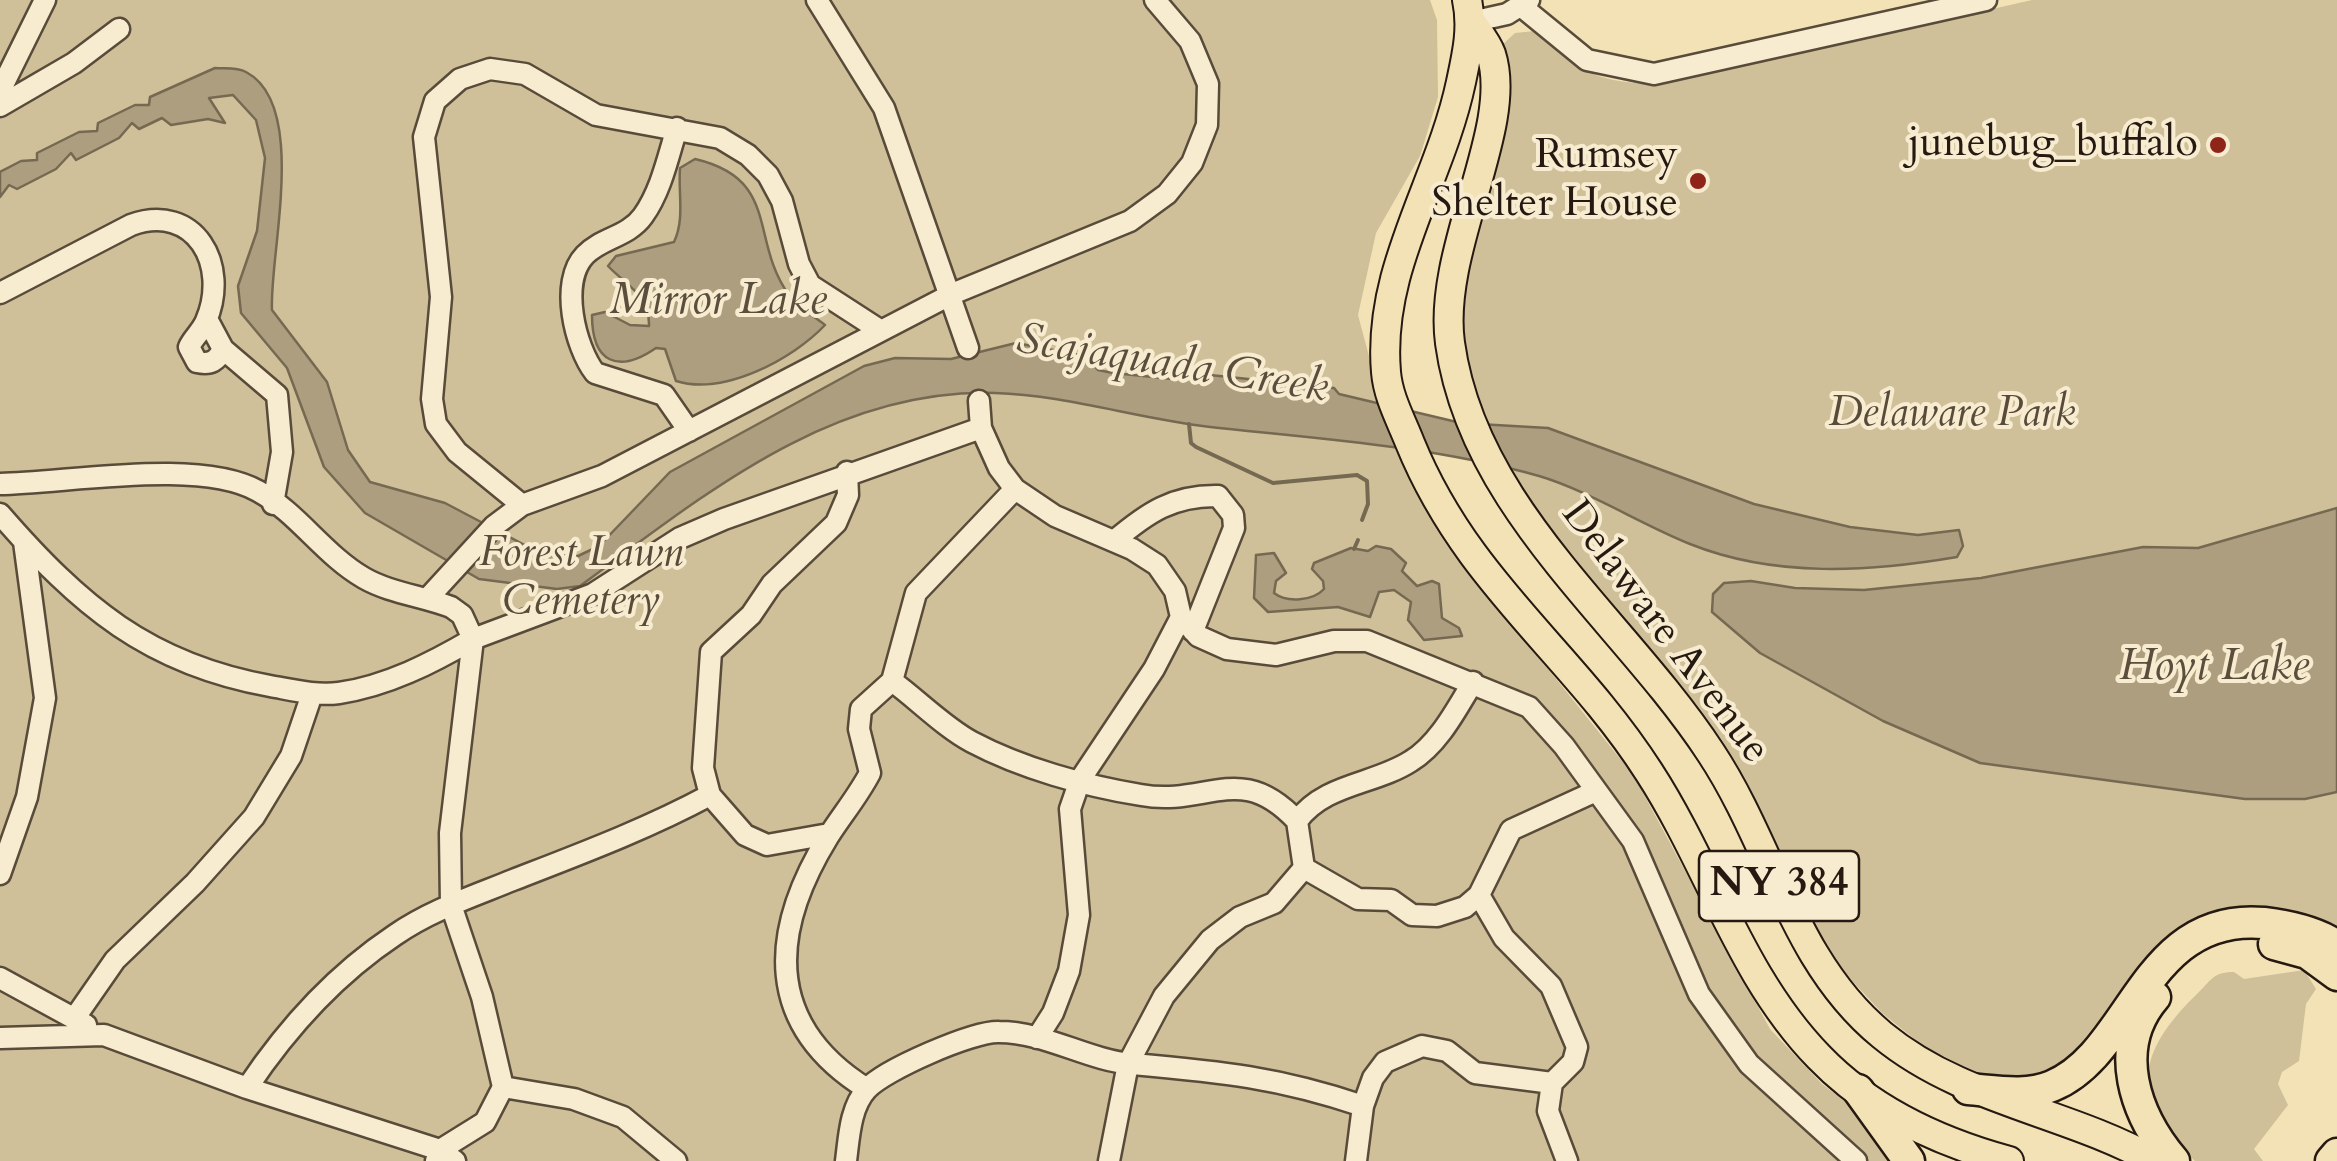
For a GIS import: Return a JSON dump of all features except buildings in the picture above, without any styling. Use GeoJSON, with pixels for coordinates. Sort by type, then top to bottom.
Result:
{"type":"FeatureCollection","features":[{"type":"Feature","properties":{"kind":"highway"},"geometry":{"type":"LineString","coordinates":[[1968,1089],[2022,1093],[2069,1077],[2103,1044],[2131,999],[2164,960],[2211,932],[2236,924],[2278,925],[2337,946]]}},
{"type":"Feature","properties":{"kind":"highway"},"geometry":{"type":"LineString","coordinates":[[2174,1161],[2161,1146],[2132,1087],[2136,1029],[2151,1002],[2194,962],[2221,949],[2252,942],[2306,953],[2337,975]]}},
{"type":"Feature","properties":{"kind":"highway"},"geometry":{"type":"LineString","coordinates":[[1858,1090],[1909,1161]]}},
{"type":"Feature","properties":{"kind":"main road","name":"NY 384"},"geometry":{"type":"LineString","coordinates":[[1469,11],[1454,118],[1390,287],[1384,343],[1388,388],[1421,470],[1487,577],[1598,704],[1648,770],[1697,853],[1765,992],[1822,1061],[1858,1090],[1935,1136],[2010,1161]]}},
{"type":"Feature","properties":{"kind":"main road","name":"Delaware Avenue"},"geometry":{"type":"LineString","coordinates":[[1469,11],[1490,52],[1494,83],[1492,115],[1449,279],[1450,344],[1465,406],[1506,487],[1567,573],[1678,706],[1711,752],[1756,832],[1801,934],[1844,998],[1916,1061],[1968,1089],[2078,1125],[2154,1161]]}},
{"type":"Feature","properties":{"kind":"street"},"geometry":{"type":"LineString","coordinates":[[0,91],[45,0]]}},
{"type":"Feature","properties":{"kind":"street"},"geometry":{"type":"LineString","coordinates":[[817,0],[836,24],[884,108],[968,348]]}},
{"type":"Feature","properties":{"kind":"street"},"geometry":{"type":"LineString","coordinates":[[832,0],[836,24]]}},
{"type":"Feature","properties":{"kind":"street"},"geometry":{"type":"LineString","coordinates":[[428,598],[494,526],[522,505],[602,476],[878,329],[952,294],[1130,222],[1167,194],[1192,163],[1208,125],[1208,84],[1190,41],[1155,0]]}},
{"type":"Feature","properties":{"kind":"street"},"geometry":{"type":"LineString","coordinates":[[1469,11],[1525,3],[1587,60],[1654,74],[1986,0]]}},
{"type":"Feature","properties":{"kind":"street"},"geometry":{"type":"LineString","coordinates":[[0,106],[74,63],[118,29]]}},
{"type":"Feature","properties":{"kind":"street"},"geometry":{"type":"LineString","coordinates":[[522,505],[458,452],[436,424],[432,399],[440,297],[424,137],[435,102],[460,79],[490,69],[525,74],[596,114],[720,138],[748,155],[768,176],[782,200],[799,264],[810,285],[878,329]]}},
{"type":"Feature","properties":{"kind":"street"},"geometry":{"type":"LineString","coordinates":[[677,128],[654,198],[641,219],[585,254],[571,284],[581,347],[595,373],[643,385],[664,396],[689,431]]}},
{"type":"Feature","properties":{"kind":"street"},"geometry":{"type":"LineString","coordinates":[[0,293],[131,225],[151,218],[174,220],[201,242],[212,277],[208,319],[189,351],[205,364],[212,363],[222,350]]}},
{"type":"Feature","properties":{"kind":"street"},"geometry":{"type":"LineString","coordinates":[[208,319],[222,350],[277,395],[282,452],[273,504]]}},
{"type":"Feature","properties":{"kind":"street"},"geometry":{"type":"LineString","coordinates":[[979,401],[981,428],[999,468],[1016,489],[1056,516],[1157,565],[1175,591],[1187,624],[1227,648],[1276,656],[1334,641],[1367,641],[1529,707],[1564,746],[1633,841],[1699,994],[1749,1064],[1856,1161]]}},
{"type":"Feature","properties":{"kind":"street"},"geometry":{"type":"LineString","coordinates":[[0,514],[24,542],[116,627],[179,664],[312,694],[339,693],[432,663],[473,639],[593,594],[680,538],[846,472],[927,450],[981,428]]}},
{"type":"Feature","properties":{"kind":"street"},"geometry":{"type":"LineString","coordinates":[[829,834],[767,845],[745,836],[710,795],[703,768],[704,735],[711,652],[751,615],[772,584],[836,524],[848,494],[846,472]]}},
{"type":"Feature","properties":{"kind":"street"},"geometry":{"type":"LineString","coordinates":[[0,484],[155,475],[256,490],[317,544],[366,579],[428,598],[462,615],[473,639],[450,833],[451,905],[482,997],[503,1087],[485,1122],[444,1157],[104,1035],[0,978]]}},
{"type":"Feature","properties":{"kind":"street"},"geometry":{"type":"LineString","coordinates":[[867,1089],[833,1068],[804,1034],[788,992],[785,939],[797,894],[829,834],[854,803],[870,773],[859,730],[861,709],[892,680],[916,593],[1016,489]]}},
{"type":"Feature","properties":{"kind":"street"},"geometry":{"type":"LineString","coordinates":[[1037,1038],[1053,1013],[1069,971],[1078,915],[1070,809],[1080,780],[1187,624],[1234,528],[1227,504],[1218,496],[1190,496],[1151,510],[1114,541]]}},
{"type":"Feature","properties":{"kind":"street"},"geometry":{"type":"LineString","coordinates":[[0,874],[27,796],[45,698],[24,542]]}},
{"type":"Feature","properties":{"kind":"street"},"geometry":{"type":"LineString","coordinates":[[892,680],[970,741],[1080,780],[1179,799],[1216,788],[1252,788],[1276,798],[1297,820],[1304,868],[1274,903],[1240,917],[1210,940],[1164,996],[1128,1064],[1109,1161]]}},
{"type":"Feature","properties":{"kind":"street"},"geometry":{"type":"LineString","coordinates":[[1297,820],[1311,801],[1412,761],[1445,726],[1473,682]]}},
{"type":"Feature","properties":{"kind":"street"},"geometry":{"type":"LineString","coordinates":[[74,1019],[115,960],[195,883],[254,817],[291,756],[312,694]]}},
{"type":"Feature","properties":{"kind":"street"},"geometry":{"type":"LineString","coordinates":[[1304,868],[1358,898],[1392,900],[1412,915],[1451,912],[1480,895],[1511,830],[1594,792]]}},
{"type":"Feature","properties":{"kind":"street"},"geometry":{"type":"LineString","coordinates":[[247,1088],[278,1042],[332,985],[396,934],[451,905],[660,822],[710,795]]}},
{"type":"Feature","properties":{"kind":"street"},"geometry":{"type":"LineString","coordinates":[[1480,895],[1504,938],[1551,986],[1576,1048],[1573,1062],[1552,1083],[1548,1112],[1568,1161]]}},
{"type":"Feature","properties":{"kind":"street"},"geometry":{"type":"LineString","coordinates":[[846,1161],[850,1126],[867,1089],[962,1037],[998,1032],[1037,1038],[1128,1064],[1245,1074],[1304,1086],[1363,1106]]}},
{"type":"Feature","properties":{"kind":"street"},"geometry":{"type":"LineString","coordinates":[[0,1038],[104,1035]]}},
{"type":"Feature","properties":{"kind":"street"},"geometry":{"type":"LineString","coordinates":[[1356,1161],[1363,1106],[1373,1078],[1385,1062],[1422,1046],[1447,1052],[1475,1073],[1552,1083]]}},
{"type":"Feature","properties":{"kind":"street"},"geometry":{"type":"LineString","coordinates":[[503,1087],[574,1099],[624,1116],[676,1161]]}},
{"type":"Feature","properties":{"kind":"green space","name":"Forest Lawn Cemetery"},"geometry":{"type":"Polygon","coordinates":[[[0,0],[1430,0],[1437,20],[1438,97],[1420,156],[1376,233],[1358,315],[1381,401],[1403,460],[1452,549],[1634,776],[1770,1029],[1822,1084],[1860,1113],[1897,1161],[0,1161],[0,0]]]}},
{"type":"Feature","properties":{"kind":"green space","name":"Delaware Park"},"geometry":{"type":"Polygon","coordinates":[[[2032,0],[2337,0],[2337,942],[2226,920],[2067,1073],[2000,1084],[1923,1046],[1882,1013],[1844,972],[1609,608],[1526,499],[1494,440],[1467,372],[1457,282],[1502,45],[1515,33],[1535,31],[1575,65],[1598,76],[1661,84],[2032,0]]]}},
{"type":"Feature","properties":{"kind":"green space"},"geometry":{"type":"Polygon","coordinates":[[[2304,970],[2316,989],[2306,1004],[2299,1061],[2282,1072],[2278,1084],[2288,1105],[2254,1149],[2263,1161],[2195,1161],[2158,1117],[2150,1096],[2148,1076],[2162,1035],[2216,976],[2234,972],[2244,979],[2304,970]]]}},
{"type":"Feature","properties":{"kind":"water"},"geometry":{"type":"Polygon","coordinates":[[[215,68],[246,72],[265,89],[276,115],[281,183],[272,310],[327,382],[348,450],[370,482],[445,503],[538,552],[578,556],[599,546],[670,472],[864,366],[895,358],[951,359],[1016,343],[1085,356],[1098,370],[1113,373],[1173,379],[1210,375],[1334,388],[1339,394],[1461,423],[1548,428],[1754,504],[1850,527],[1918,535],[1959,530],[1963,546],[1957,557],[1890,566],[1822,569],[1755,562],[1690,544],[1576,490],[1500,466],[1340,440],[1191,425],[1050,398],[995,393],[935,396],[879,408],[825,428],[723,484],[580,586],[557,589],[479,579],[365,513],[324,467],[287,368],[241,313],[238,286],[257,231],[265,158],[256,120],[233,95],[209,98],[225,123],[208,119],[171,125],[162,118],[139,129],[132,123],[119,138],[76,160],[71,153],[56,169],[17,189],[9,185],[0,197],[0,172],[21,161],[37,160],[37,153],[79,132],[97,131],[98,123],[135,105],[149,105],[150,97],[215,68]]]}},
{"type":"Feature","properties":{"kind":"water","name":"Mirror Lake"},"geometry":{"type":"Polygon","coordinates":[[[695,159],[722,168],[752,196],[777,274],[789,295],[825,325],[776,362],[736,379],[695,384],[676,381],[665,349],[656,348],[630,361],[610,359],[597,344],[592,315],[605,312],[630,325],[649,326],[646,306],[608,266],[616,256],[674,242],[680,215],[680,168],[695,159]]]}},
{"type":"Feature","properties":{"kind":"water","name":"Hoyt Lake"},"geometry":{"type":"Polygon","coordinates":[[[2337,508],[2337,792],[2305,799],[2245,799],[1980,763],[1883,721],[1760,653],[1712,612],[1713,594],[1724,583],[1751,581],[1795,588],[1864,590],[1981,578],[2143,547],[2198,548],[2337,508]]]}},
{"type":"Feature","properties":{"kind":"water"},"geometry":{"type":"Polygon","coordinates":[[[1376,546],[1391,549],[1406,563],[1402,571],[1417,586],[1432,581],[1439,584],[1442,618],[1459,628],[1462,636],[1424,640],[1408,620],[1411,602],[1394,590],[1379,592],[1370,617],[1338,607],[1268,612],[1254,598],[1256,555],[1274,553],[1286,573],[1276,581],[1274,593],[1300,599],[1324,589],[1323,581],[1312,569],[1314,563],[1351,548],[1368,551],[1376,546]]]}},
{"type":"Feature","properties":{"kind":"waterway"},"geometry":{"type":"LineString","coordinates":[[1189,424],[1191,443],[1196,447],[1273,483],[1357,475],[1367,481],[1368,504],[1362,520]]}},
{"type":"Feature","properties":{"kind":"waterway"},"geometry":{"type":"LineString","coordinates":[[1354,549],[1358,540]]}},
{"type":"Feature","properties":{"kind":"place","name":"junebug_buffalo"},"geometry":{"type":"Point","coordinates":[2218,145]}},
{"type":"Feature","properties":{"kind":"place","name":"Rumsey Shelter House"},"geometry":{"type":"Point","coordinates":[1698,181]}},
{"type":"Feature","properties":{"kind":"water label","name":"Scajaquada Creek"},"geometry":{"type":"Point","coordinates":[1172,366]}}]}
